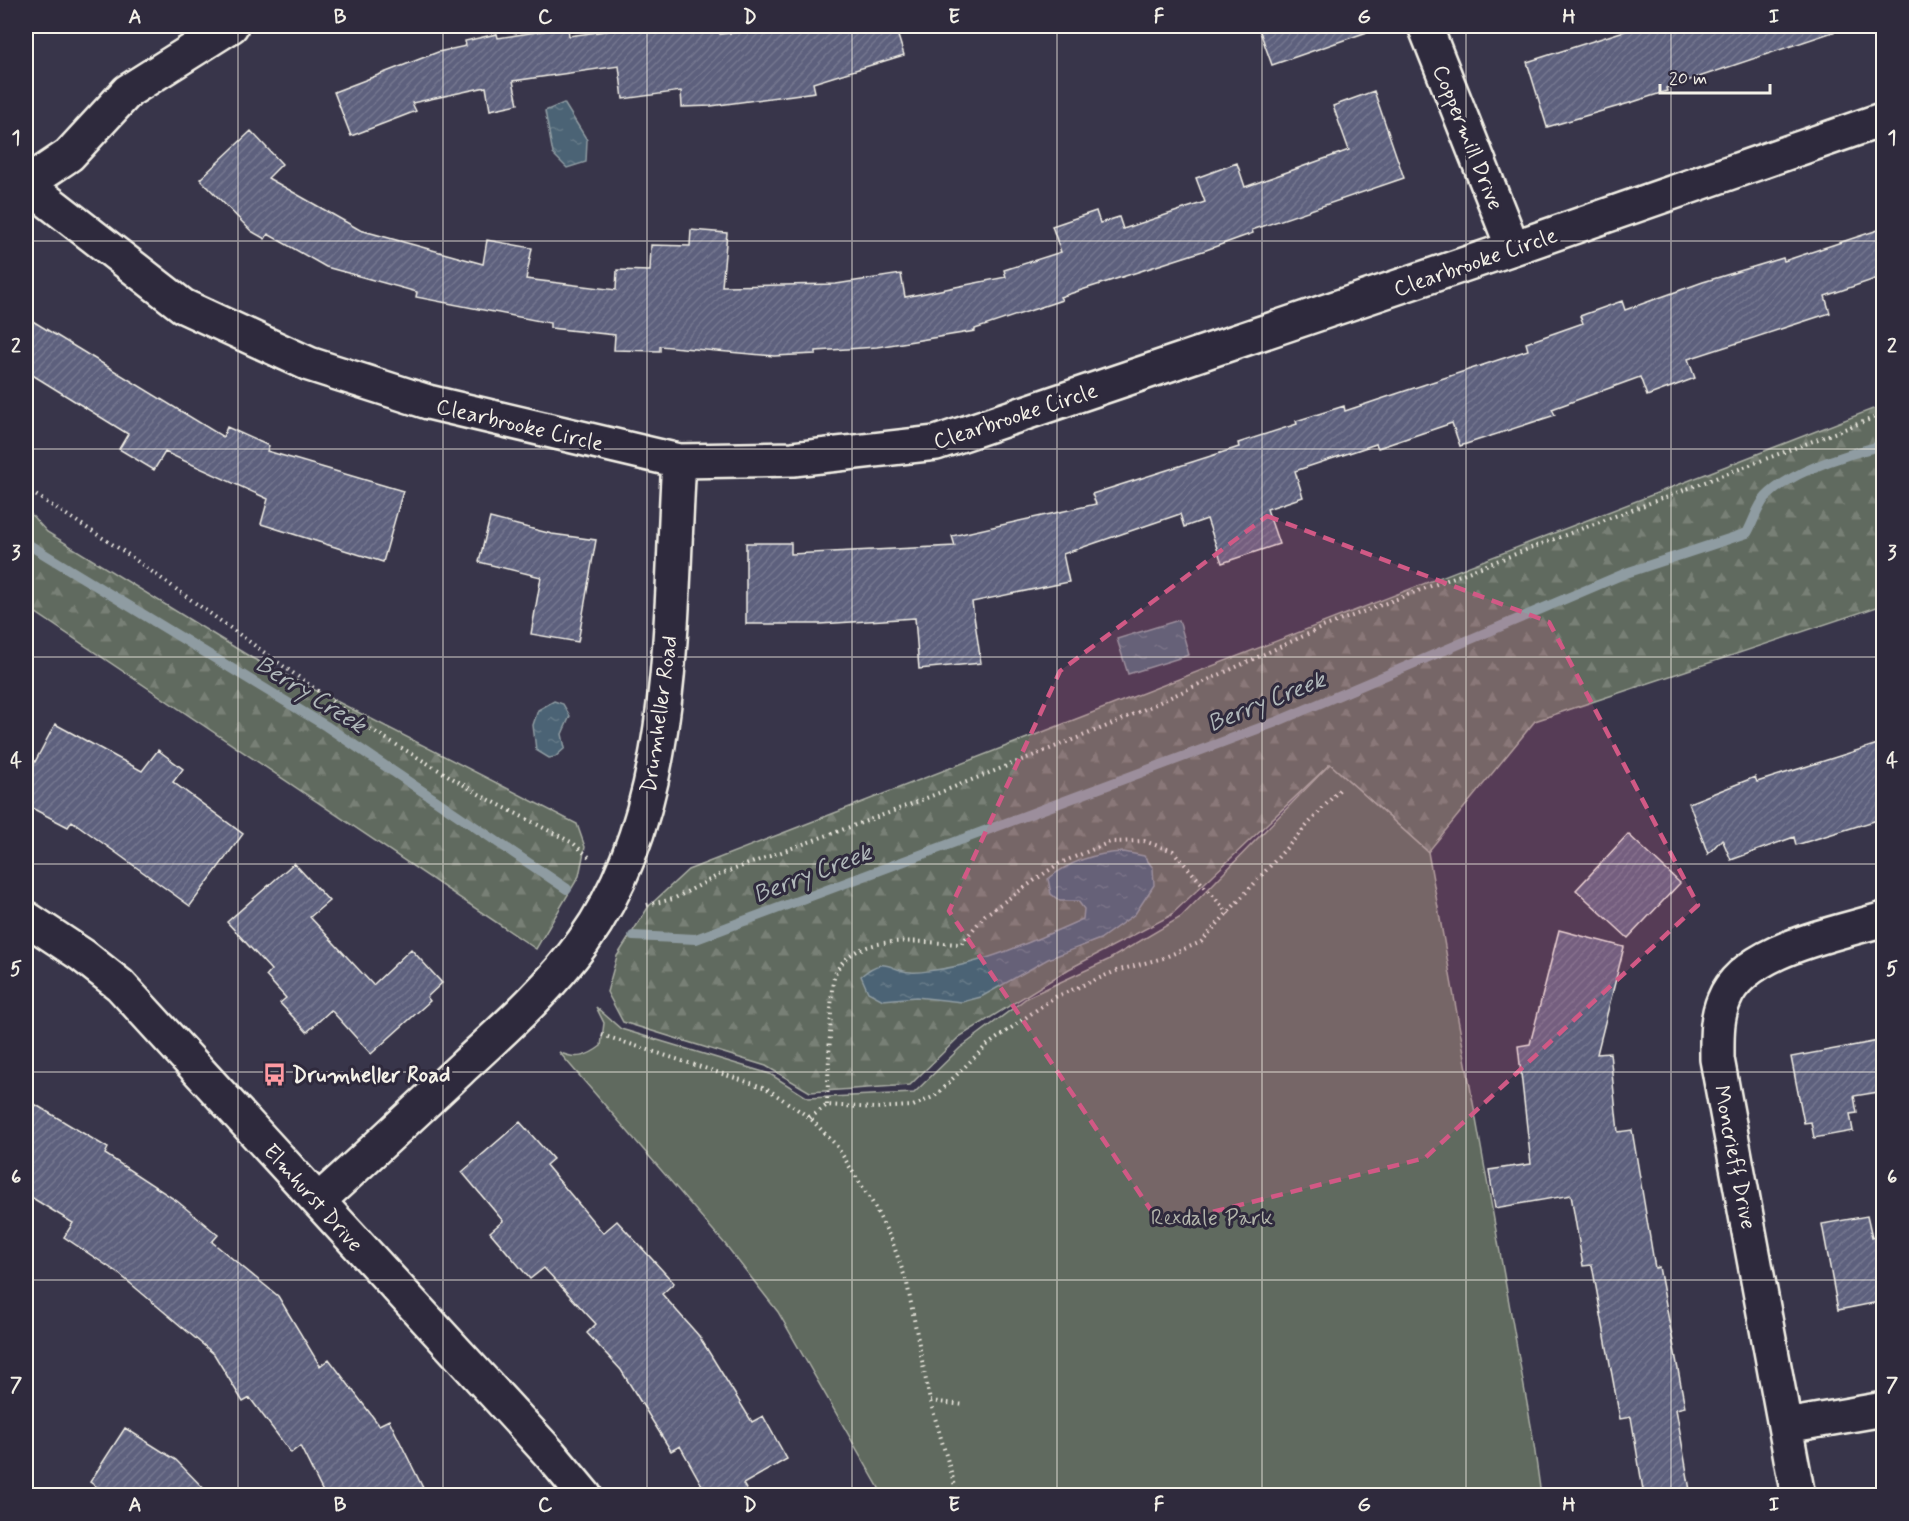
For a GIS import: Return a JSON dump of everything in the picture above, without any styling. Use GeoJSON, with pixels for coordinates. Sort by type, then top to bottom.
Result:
{"type":"FeatureCollection","features":[{"type":"Feature","properties":{"kind":"street"},"geometry":{"type":"LineString","coordinates":[[26,184],[69,154],[128,91],[231,26]]}},
{"type":"Feature","properties":{"kind":"street","name":"Coppermill Drive"},"geometry":{"type":"LineString","coordinates":[[1425,26],[1513,248]]}},
{"type":"Feature","properties":{"kind":"street","name":"Clearbrooke Circle"},"geometry":{"type":"LineString","coordinates":[[26,184],[183,306],[309,364],[428,402],[680,461],[793,459],[936,444],[1884,119]]}},
{"type":"Feature","properties":{"kind":"street","name":"Drumheller Road"},"geometry":{"type":"LineString","coordinates":[[318,1201],[543,992],[584,941],[618,882],[638,829],[653,776],[669,656],[680,461]]}},
{"type":"Feature","properties":{"kind":"street","name":"Elmhurst Drive"},"geometry":{"type":"LineString","coordinates":[[26,918],[82,955],[120,986],[585,1496]]}},
{"type":"Feature","properties":{"kind":"street","name":"Moncrieff Drive"},"geometry":{"type":"LineString","coordinates":[[1798,1496],[1717,1059],[1717,1027],[1724,999],[1740,975],[1768,955],[1884,919]]}},
{"type":"Feature","properties":{"kind":"street"},"geometry":{"type":"LineString","coordinates":[[1786,1426],[1884,1409]]}},
{"type":"Feature","properties":{"kind":"path"},"geometry":{"type":"LineString","coordinates":[[26,489],[123,551],[375,732],[484,797],[573,843],[643,905],[673,899],[721,874],[891,812],[1110,725],[1323,627],[1884,414]]}},
{"type":"Feature","properties":{"kind":"path"},"geometry":{"type":"LineString","coordinates":[[810,1118],[827,1105],[875,1108],[913,1106],[935,1096],[986,1046],[1053,998],[1116,971],[1163,958],[1201,942],[1229,914],[1340,789]]}},
{"type":"Feature","properties":{"kind":"path"},"geometry":{"type":"LineString","coordinates":[[827,1105],[832,988],[837,970],[858,949],[889,942],[961,944],[985,915],[1058,864],[1110,842],[1144,841],[1173,851],[1229,914]]}},
{"type":"Feature","properties":{"kind":"path"},"geometry":{"type":"LineString","coordinates":[[602,1035],[766,1088],[810,1118],[836,1145],[872,1202],[892,1241],[907,1284],[930,1401],[958,1496]]}},
{"type":"Feature","properties":{"kind":"path"},"geometry":{"type":"LineString","coordinates":[[930,1401],[965,1405]]}},
{"type":"Feature","properties":{"kind":"highlighted area"},"geometry":{"type":"Polygon","coordinates":[[[1267,516],[1549,622],[1698,905],[1425,1158],[1161,1225],[949,911],[1060,671],[1267,516]]]}},
{"type":"Feature","properties":{"kind":"green space"},"geometry":{"type":"Polygon","coordinates":[[[1883,405],[1883,605],[1535,721],[1428,852],[1330,764],[1170,916],[1069,969],[959,1037],[910,1085],[810,1092],[766,1066],[623,1022],[607,992],[617,956],[649,906],[688,870],[1883,405]]]}},
{"type":"Feature","properties":{"kind":"green space"},"geometry":{"type":"Polygon","coordinates":[[[26,509],[47,532],[252,658],[577,824],[585,847],[579,876],[536,949],[26,606],[26,509]]]}},
{"type":"Feature","properties":{"kind":"green space","name":"Rexdale Park"},"geometry":{"type":"Polygon","coordinates":[[[1330,764],[1428,852],[1532,1431],[1541,1495],[883,1495],[778,1312],[725,1244],[559,1052],[576,1057],[591,1053],[601,1046],[604,1023],[596,1007],[621,1029],[770,1074],[808,1098],[914,1093],[960,1048],[1028,997],[1108,960],[1181,917],[1330,764]]]}},
{"type":"Feature","properties":{"kind":"water"},"geometry":{"type":"Polygon","coordinates":[[[564,103],[587,140],[586,162],[567,168],[553,154],[545,111],[564,103]]]}},
{"type":"Feature","properties":{"kind":"water"},"geometry":{"type":"Polygon","coordinates":[[[1179,620],[1189,655],[1128,674],[1117,639],[1179,620]]]}},
{"type":"Feature","properties":{"kind":"water"},"geometry":{"type":"Polygon","coordinates":[[[554,701],[563,704],[570,716],[562,734],[565,748],[555,757],[549,758],[536,750],[533,725],[538,710],[554,701]]]}},
{"type":"Feature","properties":{"kind":"water"},"geometry":{"type":"Polygon","coordinates":[[[1124,852],[1144,856],[1153,868],[1154,885],[1135,914],[1100,939],[1048,959],[981,997],[962,1002],[916,997],[883,1000],[868,992],[861,976],[877,966],[887,965],[914,972],[953,967],[1010,950],[1083,919],[1084,909],[1078,901],[1060,901],[1051,894],[1048,879],[1065,867],[1084,859],[1124,852]]]}},
{"type":"Feature","properties":{"kind":"building"},"geometry":{"type":"Polygon","coordinates":[[[642,26],[719,26],[720,34],[805,26],[807,35],[839,26],[895,26],[904,55],[813,83],[815,92],[711,106],[682,107],[681,91],[623,99],[619,66],[513,81],[518,104],[490,110],[486,87],[412,103],[416,111],[351,136],[334,92],[438,52],[466,46],[465,41],[497,34],[498,38],[568,27],[569,36],[642,26]]]}},
{"type":"Feature","properties":{"kind":"building"},"geometry":{"type":"Polygon","coordinates":[[[1258,26],[1372,26],[1373,30],[1272,65],[1258,26]]]}},
{"type":"Feature","properties":{"kind":"building"},"geometry":{"type":"Polygon","coordinates":[[[1640,26],[1835,26],[1836,31],[1666,88],[1667,91],[1547,127],[1527,62],[1640,26]]]}},
{"type":"Feature","properties":{"kind":"building"},"geometry":{"type":"Polygon","coordinates":[[[1374,91],[1404,178],[1252,230],[1253,233],[1206,250],[1060,297],[1062,300],[975,329],[975,331],[877,347],[816,351],[816,354],[774,356],[660,346],[660,351],[614,350],[615,335],[550,328],[550,323],[416,297],[417,292],[326,267],[268,234],[265,239],[251,231],[200,179],[251,131],[282,164],[268,178],[360,230],[483,264],[487,240],[532,248],[526,279],[616,290],[617,270],[650,271],[651,245],[690,246],[691,230],[727,233],[722,286],[836,284],[901,274],[905,297],[1006,277],[1004,270],[1061,252],[1052,226],[1096,211],[1100,223],[1119,217],[1123,229],[1205,202],[1196,178],[1237,163],[1245,187],[1349,150],[1333,106],[1374,91]]]}},
{"type":"Feature","properties":{"kind":"building"},"geometry":{"type":"Polygon","coordinates":[[[1884,228],[1884,276],[1825,296],[1830,313],[1688,359],[1695,378],[1647,396],[1640,377],[1552,409],[1555,415],[1460,446],[1452,423],[1378,448],[1376,444],[1295,471],[1303,497],[1267,509],[1279,544],[1222,563],[1207,519],[1184,527],[1180,514],[1063,554],[1069,582],[972,602],[981,663],[919,669],[915,618],[820,624],[746,624],[746,543],[791,543],[791,554],[955,546],[952,536],[1096,504],[1092,494],[1239,447],[1238,443],[1297,424],[1296,421],[1344,406],[1345,411],[1528,350],[1526,343],[1583,323],[1580,316],[1622,301],[1625,310],[1703,282],[1783,258],[1784,261],[1884,228]]]}},
{"type":"Feature","properties":{"kind":"building"},"geometry":{"type":"Polygon","coordinates":[[[26,317],[223,437],[227,427],[269,446],[267,451],[403,491],[383,562],[261,524],[268,499],[165,452],[154,470],[119,449],[128,434],[26,371],[26,317]]]}},
{"type":"Feature","properties":{"kind":"building"},"geometry":{"type":"Polygon","coordinates":[[[490,518],[552,534],[596,540],[578,642],[531,634],[541,577],[479,562],[490,518]]]}},
{"type":"Feature","properties":{"kind":"building"},"geometry":{"type":"Polygon","coordinates":[[[55,724],[142,771],[158,750],[183,769],[173,782],[243,834],[190,906],[72,821],[68,827],[26,805],[26,779],[55,724]]]}},
{"type":"Feature","properties":{"kind":"building"},"geometry":{"type":"Polygon","coordinates":[[[1884,742],[1884,818],[1796,845],[1794,837],[1731,860],[1722,839],[1708,854],[1689,803],[1755,777],[1757,782],[1884,742]]]}},
{"type":"Feature","properties":{"kind":"building"},"geometry":{"type":"Polygon","coordinates":[[[1628,834],[1680,883],[1628,938],[1576,890],[1628,834]]]}},
{"type":"Feature","properties":{"kind":"building"},"geometry":{"type":"Polygon","coordinates":[[[294,863],[329,901],[310,917],[373,985],[411,949],[442,983],[427,997],[430,1001],[371,1054],[331,1010],[307,1032],[280,1003],[286,998],[266,976],[271,970],[227,922],[294,863]]]}},
{"type":"Feature","properties":{"kind":"building"},"geometry":{"type":"Polygon","coordinates":[[[1559,930],[1624,947],[1597,1054],[1610,1053],[1618,1132],[1632,1130],[1655,1268],[1659,1267],[1685,1407],[1676,1409],[1691,1496],[1644,1496],[1631,1417],[1620,1419],[1592,1265],[1583,1266],[1571,1195],[1495,1208],[1489,1170],[1531,1164],[1518,1046],[1530,1044],[1559,930]]]}},
{"type":"Feature","properties":{"kind":"building"},"geometry":{"type":"Polygon","coordinates":[[[1884,1040],[1884,1091],[1854,1096],[1857,1113],[1850,1114],[1853,1131],[1814,1138],[1811,1122],[1804,1123],[1791,1057],[1884,1040]]]}},
{"type":"Feature","properties":{"kind":"building"},"geometry":{"type":"Polygon","coordinates":[[[26,1099],[108,1148],[105,1154],[177,1201],[218,1235],[212,1242],[278,1296],[320,1366],[329,1359],[379,1425],[389,1420],[427,1496],[325,1496],[300,1446],[291,1453],[250,1398],[243,1402],[214,1354],[118,1273],[64,1237],[73,1223],[26,1194],[26,1099]]]}},
{"type":"Feature","properties":{"kind":"building"},"geometry":{"type":"Polygon","coordinates":[[[520,1122],[553,1159],[546,1165],[603,1233],[617,1221],[674,1283],[662,1294],[699,1336],[752,1422],[763,1416],[787,1459],[743,1484],[750,1496],[708,1496],[680,1446],[671,1451],[621,1370],[587,1333],[596,1324],[544,1268],[530,1279],[490,1232],[503,1221],[462,1172],[520,1122]]]}},
{"type":"Feature","properties":{"kind":"building"},"geometry":{"type":"Polygon","coordinates":[[[1867,1216],[1872,1238],[1879,1236],[1884,1260],[1884,1301],[1838,1310],[1822,1224],[1867,1216]]]}},
{"type":"Feature","properties":{"kind":"building"},"geometry":{"type":"Polygon","coordinates":[[[125,1428],[176,1460],[211,1496],[110,1496],[90,1482],[125,1428]]]}},
{"type":"Feature","properties":{"kind":"waterway","name":"Berry Creek"},"geometry":{"type":"LineString","coordinates":[[633,936],[696,939],[1276,722],[1626,573],[1747,533],[1763,500],[1777,487],[1821,464],[1884,445]]}},
{"type":"Feature","properties":{"kind":"waterway","name":"Berry Creek"},"geometry":{"type":"LineString","coordinates":[[26,543],[326,726],[567,889]]}},
{"type":"Feature","properties":{"kind":"place","name":"Drumheller Road"},"geometry":{"type":"Point","coordinates":[274,1074]}}]}
